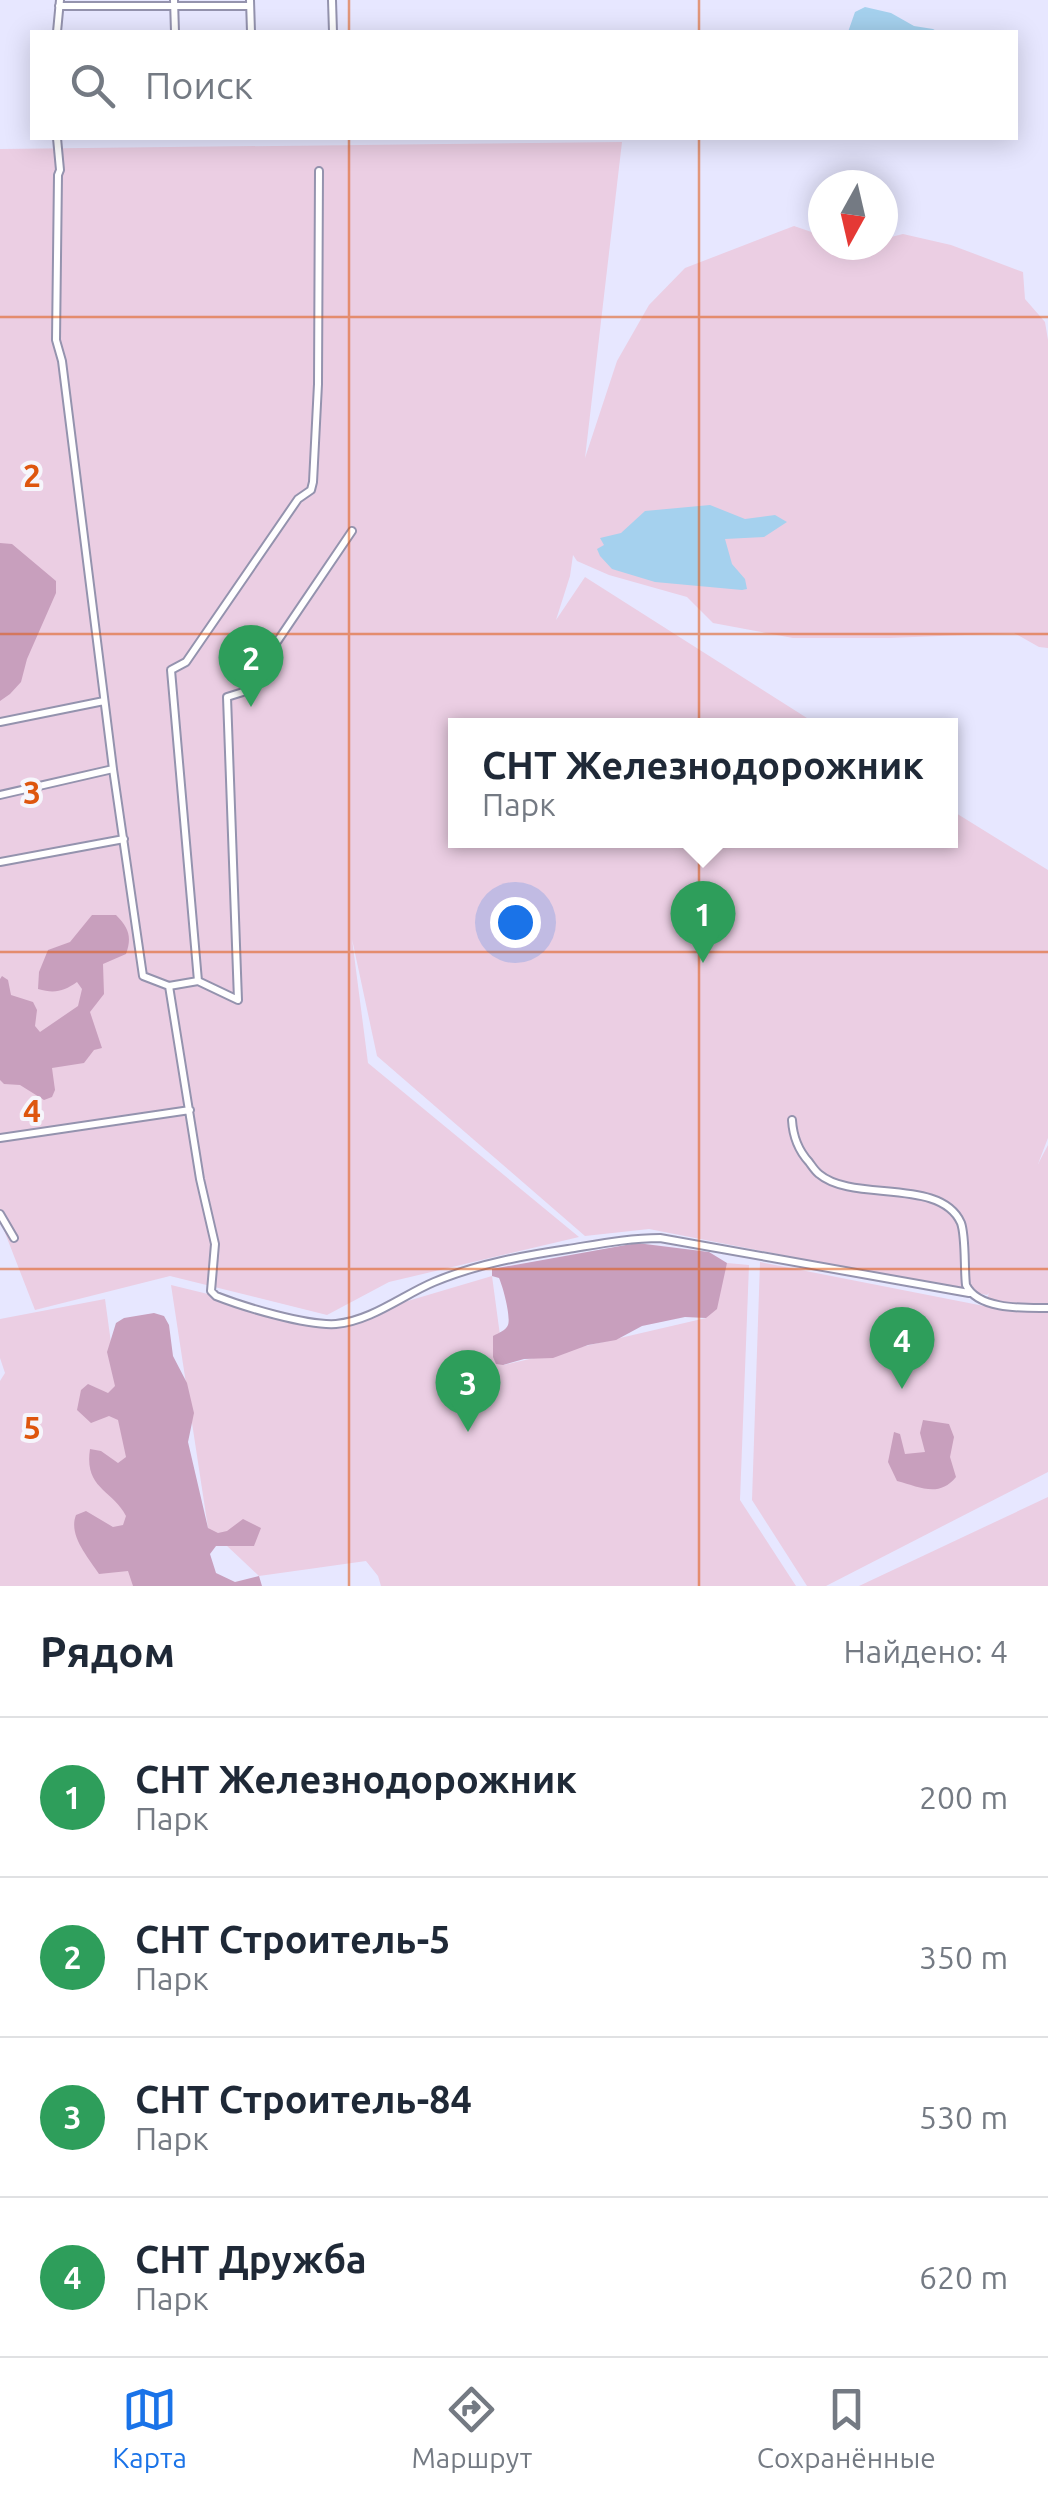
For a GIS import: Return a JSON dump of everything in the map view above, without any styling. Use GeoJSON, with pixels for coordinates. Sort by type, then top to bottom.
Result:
{"type":"FeatureCollection","features":[{"type":"Feature","properties":{"kind":"street"},"geometry":{"type":"LineString","coordinates":[[332,0],[333,30]]}},
{"type":"Feature","properties":{"kind":"street"},"geometry":{"type":"LineString","coordinates":[[174,2],[175,30]]}},
{"type":"Feature","properties":{"kind":"street"},"geometry":{"type":"LineString","coordinates":[[57,30],[59,3],[174,2],[250,3],[251,30]]}},
{"type":"Feature","properties":{"kind":"street"},"geometry":{"type":"LineString","coordinates":[[57,140],[56,340],[62,361],[113,769],[144,976],[169,986],[198,982],[238,1000],[227,697],[243,692],[352,531]]}},
{"type":"Feature","properties":{"kind":"street"},"geometry":{"type":"LineString","coordinates":[[198,982],[171,670],[186,662],[298,498],[310,490],[313,482],[318,384],[319,171]]}},
{"type":"Feature","properties":{"kind":"street"},"geometry":{"type":"LineString","coordinates":[[0,722],[104,701]]}},
{"type":"Feature","properties":{"kind":"street"},"geometry":{"type":"LineString","coordinates":[[0,794],[113,769]]}},
{"type":"Feature","properties":{"kind":"street"},"geometry":{"type":"LineString","coordinates":[[0,862],[124,839]]}},
{"type":"Feature","properties":{"kind":"street"},"geometry":{"type":"LineString","coordinates":[[169,986],[200,1179],[215,1244],[211,1291],[216,1296],[294,1318],[344,1323],[432,1283],[488,1263],[634,1238],[660,1238],[970,1293],[1017,1307],[1048,1308]]}},
{"type":"Feature","properties":{"kind":"street"},"geometry":{"type":"LineString","coordinates":[[0,1138],[190,1110]]}},
{"type":"Feature","properties":{"kind":"street"},"geometry":{"type":"LineString","coordinates":[[792,1120],[800,1152],[820,1176],[848,1187],[913,1194],[951,1210],[964,1237],[964,1272],[970,1293]]}},
{"type":"Feature","properties":{"kind":"street"},"geometry":{"type":"LineString","coordinates":[[0,1214],[14,1238]]}},
{"type":"Feature","properties":{"kind":"shaded area"},"geometry":{"type":"Polygon","coordinates":[[[622,142],[585,458],[617,361],[649,305],[685,268],[794,226],[808,231],[808,260],[898,260],[898,235],[903,234],[951,245],[1023,272],[1025,299],[1045,322],[1048,340],[1048,648],[1014,633],[793,638],[713,623],[687,597],[609,575],[577,561],[573,555],[556,620],[585,577],[807,718],[448,718],[448,848],[958,848],[958,814],[1048,870],[1048,1138],[1038,1164],[1048,1145],[1048,1472],[826,1586],[807,1586],[752,1500],[760,1262],[984,1306],[989,1293],[649,1229],[585,1236],[377,1056],[352,939],[368,1063],[579,1237],[389,1282],[327,1315],[170,1276],[35,1310],[0,1220],[0,149],[622,142]]]}},
{"type":"Feature","properties":{"kind":"shaded area"},"geometry":{"type":"Polygon","coordinates":[[[0,543],[12,544],[56,581],[56,593],[21,682],[0,701],[0,543]]]}},
{"type":"Feature","properties":{"kind":"shaded area"},"geometry":{"type":"Polygon","coordinates":[[[92,915],[116,915],[129,938],[126,954],[103,964],[104,994],[90,1012],[102,1048],[94,1050],[84,1063],[52,1068],[55,1090],[52,1097],[44,1100],[20,1085],[0,1080],[0,979],[2,976],[8,980],[11,995],[33,1002],[37,1010],[35,1026],[40,1032],[78,1006],[82,989],[77,982],[59,991],[38,989],[39,972],[48,950],[70,942],[92,915]]]}},
{"type":"Feature","properties":{"kind":"shaded area"},"geometry":{"type":"Polygon","coordinates":[[[637,1243],[709,1252],[727,1263],[717,1309],[706,1318],[685,1317],[642,1326],[616,1340],[553,1358],[496,1364],[493,1336],[507,1327],[509,1321],[501,1282],[492,1276],[492,1269],[637,1243]]]}},
{"type":"Feature","properties":{"kind":"shaded area"},"geometry":{"type":"Polygon","coordinates":[[[727,1263],[749,1265],[740,1500],[796,1586],[381,1586],[366,1561],[259,1576],[208,1528],[171,1285],[330,1324],[492,1276],[504,1365],[706,1318],[727,1263]]]}},
{"type":"Feature","properties":{"kind":"shaded area"},"geometry":{"type":"Polygon","coordinates":[[[105,1299],[126,1453],[128,1570],[168,1586],[0,1586],[0,1381],[5,1373],[0,1358],[0,1319],[105,1299]]]}},
{"type":"Feature","properties":{"kind":"shaded area"},"geometry":{"type":"Polygon","coordinates":[[[154,1313],[164,1316],[169,1325],[173,1356],[187,1383],[194,1413],[188,1442],[208,1528],[218,1533],[227,1531],[243,1519],[261,1528],[254,1546],[216,1546],[210,1554],[216,1573],[235,1582],[259,1576],[262,1586],[133,1586],[128,1571],[99,1574],[77,1538],[76,1515],[86,1511],[113,1527],[123,1525],[126,1516],[95,1481],[89,1462],[90,1449],[101,1451],[118,1463],[126,1457],[118,1420],[109,1416],[91,1423],[77,1410],[81,1390],[88,1384],[108,1393],[115,1386],[107,1352],[116,1323],[154,1313]]]}},
{"type":"Feature","properties":{"kind":"shaded area"},"geometry":{"type":"Polygon","coordinates":[[[923,1420],[949,1424],[954,1437],[950,1457],[956,1477],[936,1489],[897,1481],[888,1462],[894,1432],[900,1434],[905,1454],[925,1452],[920,1433],[923,1420]]]}},
{"type":"Feature","properties":{"kind":"shaded area"},"geometry":{"type":"Polygon","coordinates":[[[1048,1497],[1048,1586],[859,1586],[1048,1497]]]}},
{"type":"Feature","properties":{"kind":"water"},"geometry":{"type":"Polygon","coordinates":[[[865,7],[935,30],[849,30],[855,12],[865,7]]]}},
{"type":"Feature","properties":{"kind":"water"},"geometry":{"type":"Polygon","coordinates":[[[710,505],[745,519],[775,515],[787,522],[764,537],[725,539],[732,564],[745,579],[747,589],[655,582],[612,569],[597,549],[604,545],[600,538],[621,533],[645,511],[710,505]]]}},
{"type":"Feature","properties":{"kind":"place","name":"СНТ Строитель-5"},"geometry":{"type":"Point","coordinates":[251,707]}},
{"type":"Feature","properties":{"kind":"place","name":"СНТ Железнодорожник"},"geometry":{"type":"Point","coordinates":[703,963]}},
{"type":"Feature","properties":{"kind":"place","name":"СНТ Дружба"},"geometry":{"type":"Point","coordinates":[902,1389]}},
{"type":"Feature","properties":{"kind":"place","name":"СНТ Строитель-84"},"geometry":{"type":"Point","coordinates":[468,1432]}}]}
